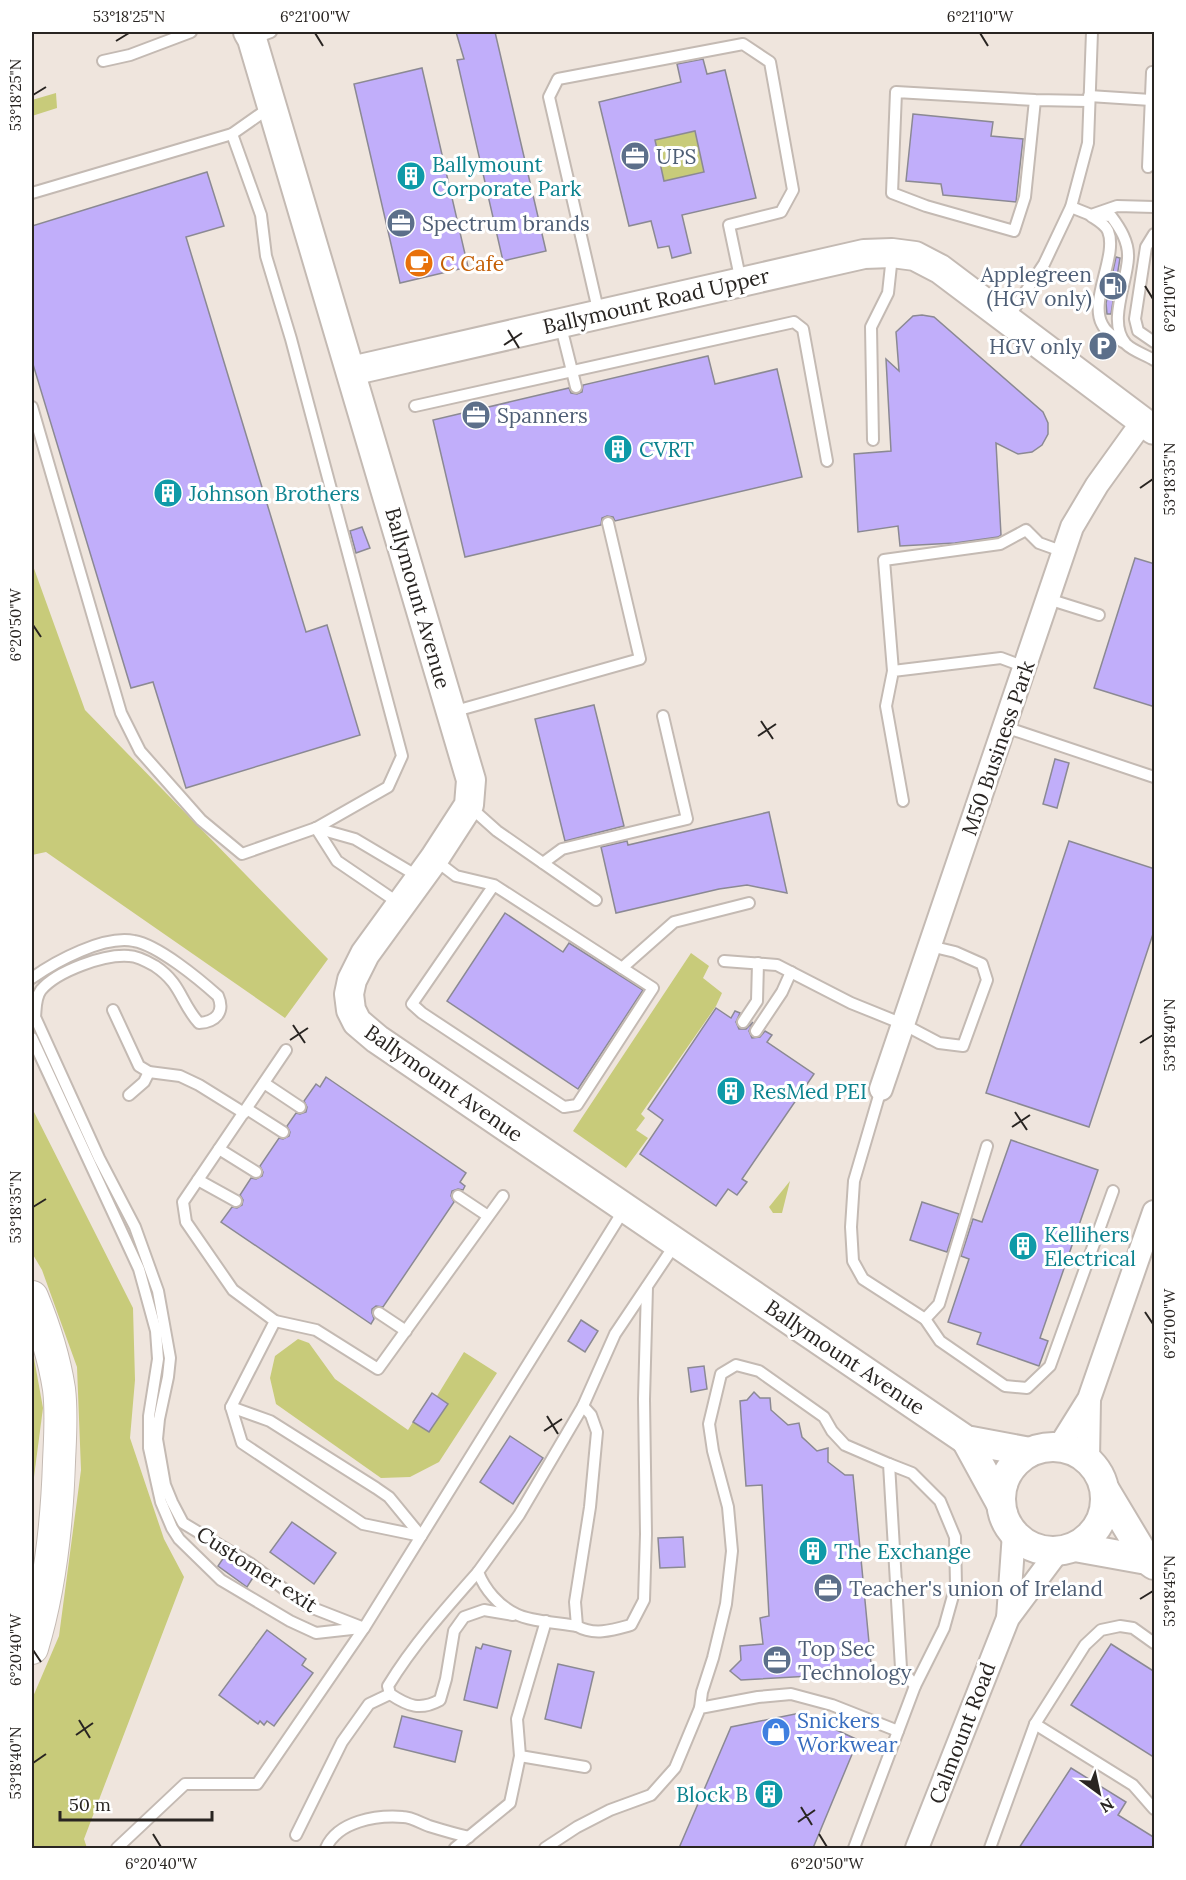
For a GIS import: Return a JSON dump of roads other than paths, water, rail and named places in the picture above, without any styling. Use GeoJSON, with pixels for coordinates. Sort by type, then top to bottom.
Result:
{"type":"FeatureCollection","features":[{"type":"Feature","properties":{"kind":"main road"},"geometry":{"type":"LineString","coordinates":[[32,1297],[52,1355],[59,1391],[61,1427],[49,1574],[32,1648]]}},
{"type":"Feature","properties":{"kind":"street"},"geometry":{"type":"LineString","coordinates":[[257,34],[272,106],[351,371]]}},
{"type":"Feature","properties":{"kind":"street","name":"Ballymount Road Upper"},"geometry":{"type":"LineString","coordinates":[[351,371],[864,254],[892,253],[915,256],[940,269],[1149,425]]}},
{"type":"Feature","properties":{"kind":"street","name":"Ballymount Avenue"},"geometry":{"type":"LineString","coordinates":[[351,371],[471,780],[469,806],[365,954],[352,980],[351,1010],[357,1022],[377,1039],[966,1440],[1030,1452]]}},
{"type":"Feature","properties":{"kind":"street","name":"M50 Business Park"},"geometry":{"type":"LineString","coordinates":[[881,1089],[1072,527],[1096,485],[1149,425]]}},
{"type":"Feature","properties":{"kind":"street"},"geometry":{"type":"LineString","coordinates":[[1059,1447],[1089,1399],[1155,1212]]}},
{"type":"Feature","properties":{"kind":"street"},"geometry":{"type":"LineString","coordinates":[[1088,1460],[1089,1399]]}},
{"type":"Feature","properties":{"kind":"street","name":"Ballymount Avenue"},"geometry":{"type":"LineString","coordinates":[[966,1440],[1001,1504]]}},
{"type":"Feature","properties":{"kind":"street"},"geometry":{"type":"LineString","coordinates":[[1059,1447],[1074,1451],[1088,1460],[1099,1473],[1105,1490],[1151,1562],[1067,1549],[1042,1550],[1026,1544],[1005,1520],[1001,1504],[1002,1488],[1007,1474],[1017,1461],[1030,1452],[1059,1447]]}},
{"type":"Feature","properties":{"kind":"street"},"geometry":{"type":"LineString","coordinates":[[1067,1549],[1089,1537],[1100,1523],[1105,1507],[1105,1490]]}},
{"type":"Feature","properties":{"kind":"street","name":"Calmount Road"},"geometry":{"type":"LineString","coordinates":[[917,1848],[1008,1618],[1014,1533]]}},
{"type":"Feature","properties":{"kind":"street","name":"Calmount Road"},"geometry":{"type":"LineString","coordinates":[[1008,1618],[1067,1549]]}},
{"type":"Feature","properties":{"kind":"lane"},"geometry":{"type":"LineString","coordinates":[[103,61],[130,55],[191,32]]}},
{"type":"Feature","properties":{"kind":"lane"},"geometry":{"type":"LineString","coordinates":[[1008,318],[1044,264],[1071,207],[1088,143],[1092,32]]}},
{"type":"Feature","properties":{"kind":"lane"},"geometry":{"type":"LineString","coordinates":[[599,314],[549,97],[558,79],[743,44],[770,62],[793,190],[781,212],[729,225],[742,282]]}},
{"type":"Feature","properties":{"kind":"lane"},"geometry":{"type":"LineString","coordinates":[[1148,167],[1152,72],[1155,72]]}},
{"type":"Feature","properties":{"kind":"lane"},"geometry":{"type":"LineString","coordinates":[[1035,100],[1025,197],[1014,231],[926,206],[892,193],[896,92],[1035,100],[1089,98],[1151,100]]}},
{"type":"Feature","properties":{"kind":"lane"},"geometry":{"type":"LineString","coordinates":[[32,193],[232,134],[272,106]]}},
{"type":"Feature","properties":{"kind":"lane"},"geometry":{"type":"LineString","coordinates":[[32,407],[121,713],[140,751],[201,820],[242,854],[316,828],[388,787],[402,756],[291,339],[266,256],[261,215],[232,134]]}},
{"type":"Feature","properties":{"kind":"lane"},"geometry":{"type":"LineString","coordinates":[[1090,215],[1118,206],[1155,207]]}},
{"type":"Feature","properties":{"kind":"lane"},"geometry":{"type":"LineString","coordinates":[[1071,207],[1090,215],[1103,224],[1109,233],[1109,252],[1098,311],[1101,323],[1109,333],[1155,360]]}},
{"type":"Feature","properties":{"kind":"lane"},"geometry":{"type":"LineString","coordinates":[[1090,215],[1111,216],[1122,232],[1128,256],[1118,319],[1119,334],[1128,346]]}},
{"type":"Feature","properties":{"kind":"lane"},"geometry":{"type":"LineString","coordinates":[[1155,234],[1146,247],[1135,319],[1138,331],[1155,342]]}},
{"type":"Feature","properties":{"kind":"lane"},"geometry":{"type":"LineString","coordinates":[[873,440],[871,327],[888,293],[892,253]]}},
{"type":"Feature","properties":{"kind":"lane"},"geometry":{"type":"LineString","coordinates":[[415,406],[794,322],[803,329],[827,461]]}},
{"type":"Feature","properties":{"kind":"lane"},"geometry":{"type":"LineString","coordinates":[[560,323],[576,387]]}},
{"type":"Feature","properties":{"kind":"lane"},"geometry":{"type":"LineString","coordinates":[[452,712],[640,658],[608,523]]}},
{"type":"Feature","properties":{"kind":"lane"},"geometry":{"type":"LineString","coordinates":[[903,801],[886,706],[893,671],[884,560],[1000,544],[1026,530],[1039,543],[1064,552]]}},
{"type":"Feature","properties":{"kind":"lane"},"geometry":{"type":"LineString","coordinates":[[1048,599],[1099,615]]}},
{"type":"Feature","properties":{"kind":"lane"},"geometry":{"type":"LineString","coordinates":[[893,671],[1000,658],[1025,667]]}},
{"type":"Feature","properties":{"kind":"lane"},"geometry":{"type":"LineString","coordinates":[[543,863],[562,849],[687,819],[663,716]]}},
{"type":"Feature","properties":{"kind":"lane"},"geometry":{"type":"LineString","coordinates":[[1005,727],[1155,777]]}},
{"type":"Feature","properties":{"kind":"lane"},"geometry":{"type":"LineString","coordinates":[[469,806],[497,831],[596,900]]}},
{"type":"Feature","properties":{"kind":"lane"},"geometry":{"type":"LineString","coordinates":[[316,828],[355,839],[427,868],[494,885],[653,988],[577,1105],[564,1107],[422,1013],[412,1004],[494,885]]}},
{"type":"Feature","properties":{"kind":"lane"},"geometry":{"type":"LineString","coordinates":[[316,828],[337,861],[400,904]]}},
{"type":"Feature","properties":{"kind":"lane"},"geometry":{"type":"LineString","coordinates":[[622,968],[674,922],[749,903]]}},
{"type":"Feature","properties":{"kind":"lane","name":"Customer exit"},"geometry":{"type":"LineString","coordinates":[[32,978],[70,955],[117,940],[133,940],[149,945],[218,996],[221,1011],[216,1018],[207,1023],[199,1023],[190,1013],[174,981],[153,964],[130,956],[101,958],[64,973],[40,991],[36,1001],[35,1017],[99,1158],[135,1227],[158,1291],[170,1358],[157,1439],[165,1485],[183,1523],[251,1564],[305,1605],[364,1628]]}},
{"type":"Feature","properties":{"kind":"lane"},"geometry":{"type":"LineString","coordinates":[[724,961],[777,965],[851,1003],[903,1024],[939,1043],[963,1046],[987,980],[982,964],[955,952],[930,946]]}},
{"type":"Feature","properties":{"kind":"lane"},"geometry":{"type":"LineString","coordinates":[[743,1022],[757,1001],[758,963]]}},
{"type":"Feature","properties":{"kind":"lane"},"geometry":{"type":"LineString","coordinates":[[756,1031],[782,992],[791,972]]}},
{"type":"Feature","properties":{"kind":"lane"},"geometry":{"type":"LineString","coordinates":[[113,1010],[139,1066],[149,1072],[180,1076],[283,1132]]}},
{"type":"Feature","properties":{"kind":"lane"},"geometry":{"type":"LineString","coordinates":[[32,1038],[139,1269],[148,1299],[156,1331],[158,1359],[149,1416],[149,1448],[161,1502],[172,1528],[221,1580],[290,1621],[316,1633],[364,1628]]}},
{"type":"Feature","properties":{"kind":"lane"},"geometry":{"type":"LineString","coordinates":[[286,1050],[183,1202],[186,1222],[233,1290],[275,1321],[316,1330],[378,1369],[503,1196]]}},
{"type":"Feature","properties":{"kind":"lane"},"geometry":{"type":"LineString","coordinates":[[129,1095],[144,1082],[149,1072]]}},
{"type":"Feature","properties":{"kind":"lane"},"geometry":{"type":"LineString","coordinates":[[264,1083],[300,1107]]}},
{"type":"Feature","properties":{"kind":"lane"},"geometry":{"type":"LineString","coordinates":[[881,1089],[854,1181],[851,1227],[853,1260],[863,1279],[925,1319],[940,1341],[1005,1386],[1027,1388],[1050,1366],[1113,1191]]}},
{"type":"Feature","properties":{"kind":"lane"},"geometry":{"type":"LineString","coordinates":[[925,1319],[939,1304],[987,1146]]}},
{"type":"Feature","properties":{"kind":"lane"},"geometry":{"type":"LineString","coordinates":[[219,1149],[256,1172]]}},
{"type":"Feature","properties":{"kind":"lane"},"geometry":{"type":"LineString","coordinates":[[198,1180],[236,1201]]}},
{"type":"Feature","properties":{"kind":"lane"},"geometry":{"type":"LineString","coordinates":[[458,1196],[488,1216]]}},
{"type":"Feature","properties":{"kind":"lane"},"geometry":{"type":"LineString","coordinates":[[117,1848],[185,1784],[257,1784],[364,1628],[625,1208]]}},
{"type":"Feature","properties":{"kind":"lane"},"geometry":{"type":"LineString","coordinates":[[647,1287],[644,1399],[645,1600],[631,1625],[611,1630],[586,1631],[577,1626],[484,1610],[464,1617],[454,1631],[440,1700],[428,1707],[406,1705],[390,1694],[388,1686],[453,1600],[478,1572],[519,1515],[583,1406],[615,1334],[676,1243]]}},
{"type":"Feature","properties":{"kind":"lane"},"geometry":{"type":"LineString","coordinates":[[379,1313],[406,1331]]}},
{"type":"Feature","properties":{"kind":"lane"},"geometry":{"type":"LineString","coordinates":[[275,1321],[231,1407],[242,1443],[363,1524],[421,1536]]}},
{"type":"Feature","properties":{"kind":"lane"},"geometry":{"type":"LineString","coordinates":[[545,1848],[577,1827],[610,1810],[651,1795],[675,1768],[700,1708],[702,1692],[726,1604],[732,1551],[728,1506],[713,1451],[709,1425],[721,1374],[736,1365],[759,1371],[824,1418],[844,1445],[912,1473],[940,1501],[954,1537],[956,1585],[944,1628],[915,1686],[854,1848]]}},
{"type":"Feature","properties":{"kind":"lane"},"geometry":{"type":"LineString","coordinates":[[577,1626],[575,1602],[590,1507],[597,1432],[591,1416],[583,1406]]}},
{"type":"Feature","properties":{"kind":"lane"},"geometry":{"type":"LineString","coordinates":[[231,1407],[270,1421],[376,1488],[389,1497],[421,1536]]}},
{"type":"Feature","properties":{"kind":"lane"},"geometry":{"type":"LineString","coordinates":[[889,1464],[902,1668],[915,1686]]}},
{"type":"Feature","properties":{"kind":"lane"},"geometry":{"type":"LineString","coordinates":[[478,1572],[483,1585],[490,1593],[516,1615]]}},
{"type":"Feature","properties":{"kind":"lane"},"geometry":{"type":"LineString","coordinates":[[455,1848],[510,1803],[520,1756],[517,1719],[546,1621]]}},
{"type":"Feature","properties":{"kind":"lane"},"geometry":{"type":"LineString","coordinates":[[990,1848],[1035,1724],[1085,1645],[1101,1630],[1120,1626],[1133,1628],[1155,1642]]}},
{"type":"Feature","properties":{"kind":"lane"},"geometry":{"type":"LineString","coordinates":[[296,1835],[342,1742],[369,1704],[390,1694]]}},
{"type":"Feature","properties":{"kind":"lane"},"geometry":{"type":"LineString","coordinates":[[700,1708],[758,1697],[791,1694],[832,1705],[898,1731]]}},
{"type":"Feature","properties":{"kind":"lane"},"geometry":{"type":"LineString","coordinates":[[1035,1724],[1133,1785],[1155,1809]]}},
{"type":"Feature","properties":{"kind":"lane"},"geometry":{"type":"LineString","coordinates":[[520,1756],[585,1767]]}},
{"type":"Feature","properties":{"kind":"lane"},"geometry":{"type":"LineString","coordinates":[[326,1848],[344,1828],[368,1818],[404,1817],[449,1833],[469,1837]]}},
{"type":"Feature","properties":{"kind":"place","name":"UPS"},"geometry":{"type":"Point","coordinates":[635,156]}},
{"type":"Feature","properties":{"kind":"place","name":"Ballymount Corporate Park"},"geometry":{"type":"Point","coordinates":[411,176]}},
{"type":"Feature","properties":{"kind":"place","name":"Spectrum brands"},"geometry":{"type":"Point","coordinates":[401,223]}},
{"type":"Feature","properties":{"kind":"place","name":"C Cafe"},"geometry":{"type":"Point","coordinates":[419,263]}},
{"type":"Feature","properties":{"kind":"place","name":"Applegreen (HGV only)"},"geometry":{"type":"Point","coordinates":[1113,286]}},
{"type":"Feature","properties":{"kind":"place","name":"HGV only"},"geometry":{"type":"Point","coordinates":[1103,346]}},
{"type":"Feature","properties":{"kind":"place","name":"Spanners"},"geometry":{"type":"Point","coordinates":[476,415]}},
{"type":"Feature","properties":{"kind":"place","name":"CVRT"},"geometry":{"type":"Point","coordinates":[618,449]}},
{"type":"Feature","properties":{"kind":"place","name":"Johnson Brothers"},"geometry":{"type":"Point","coordinates":[168,493]}},
{"type":"Feature","properties":{"kind":"place","name":"ResMed PEI"},"geometry":{"type":"Point","coordinates":[731,1091]}},
{"type":"Feature","properties":{"kind":"place","name":"Kellihers Electrical"},"geometry":{"type":"Point","coordinates":[1023,1246]}},
{"type":"Feature","properties":{"kind":"place","name":"The Exchange"},"geometry":{"type":"Point","coordinates":[813,1551]}},
{"type":"Feature","properties":{"kind":"place","name":"Teacher's union of Ireland"},"geometry":{"type":"Point","coordinates":[828,1588]}},
{"type":"Feature","properties":{"kind":"place","name":"Top Sec Technology"},"geometry":{"type":"Point","coordinates":[777,1660]}},
{"type":"Feature","properties":{"kind":"place","name":"Snickers Workwear"},"geometry":{"type":"Point","coordinates":[776,1732]}},
{"type":"Feature","properties":{"kind":"place","name":"Block B"},"geometry":{"type":"Point","coordinates":[769,1794]}}]}
